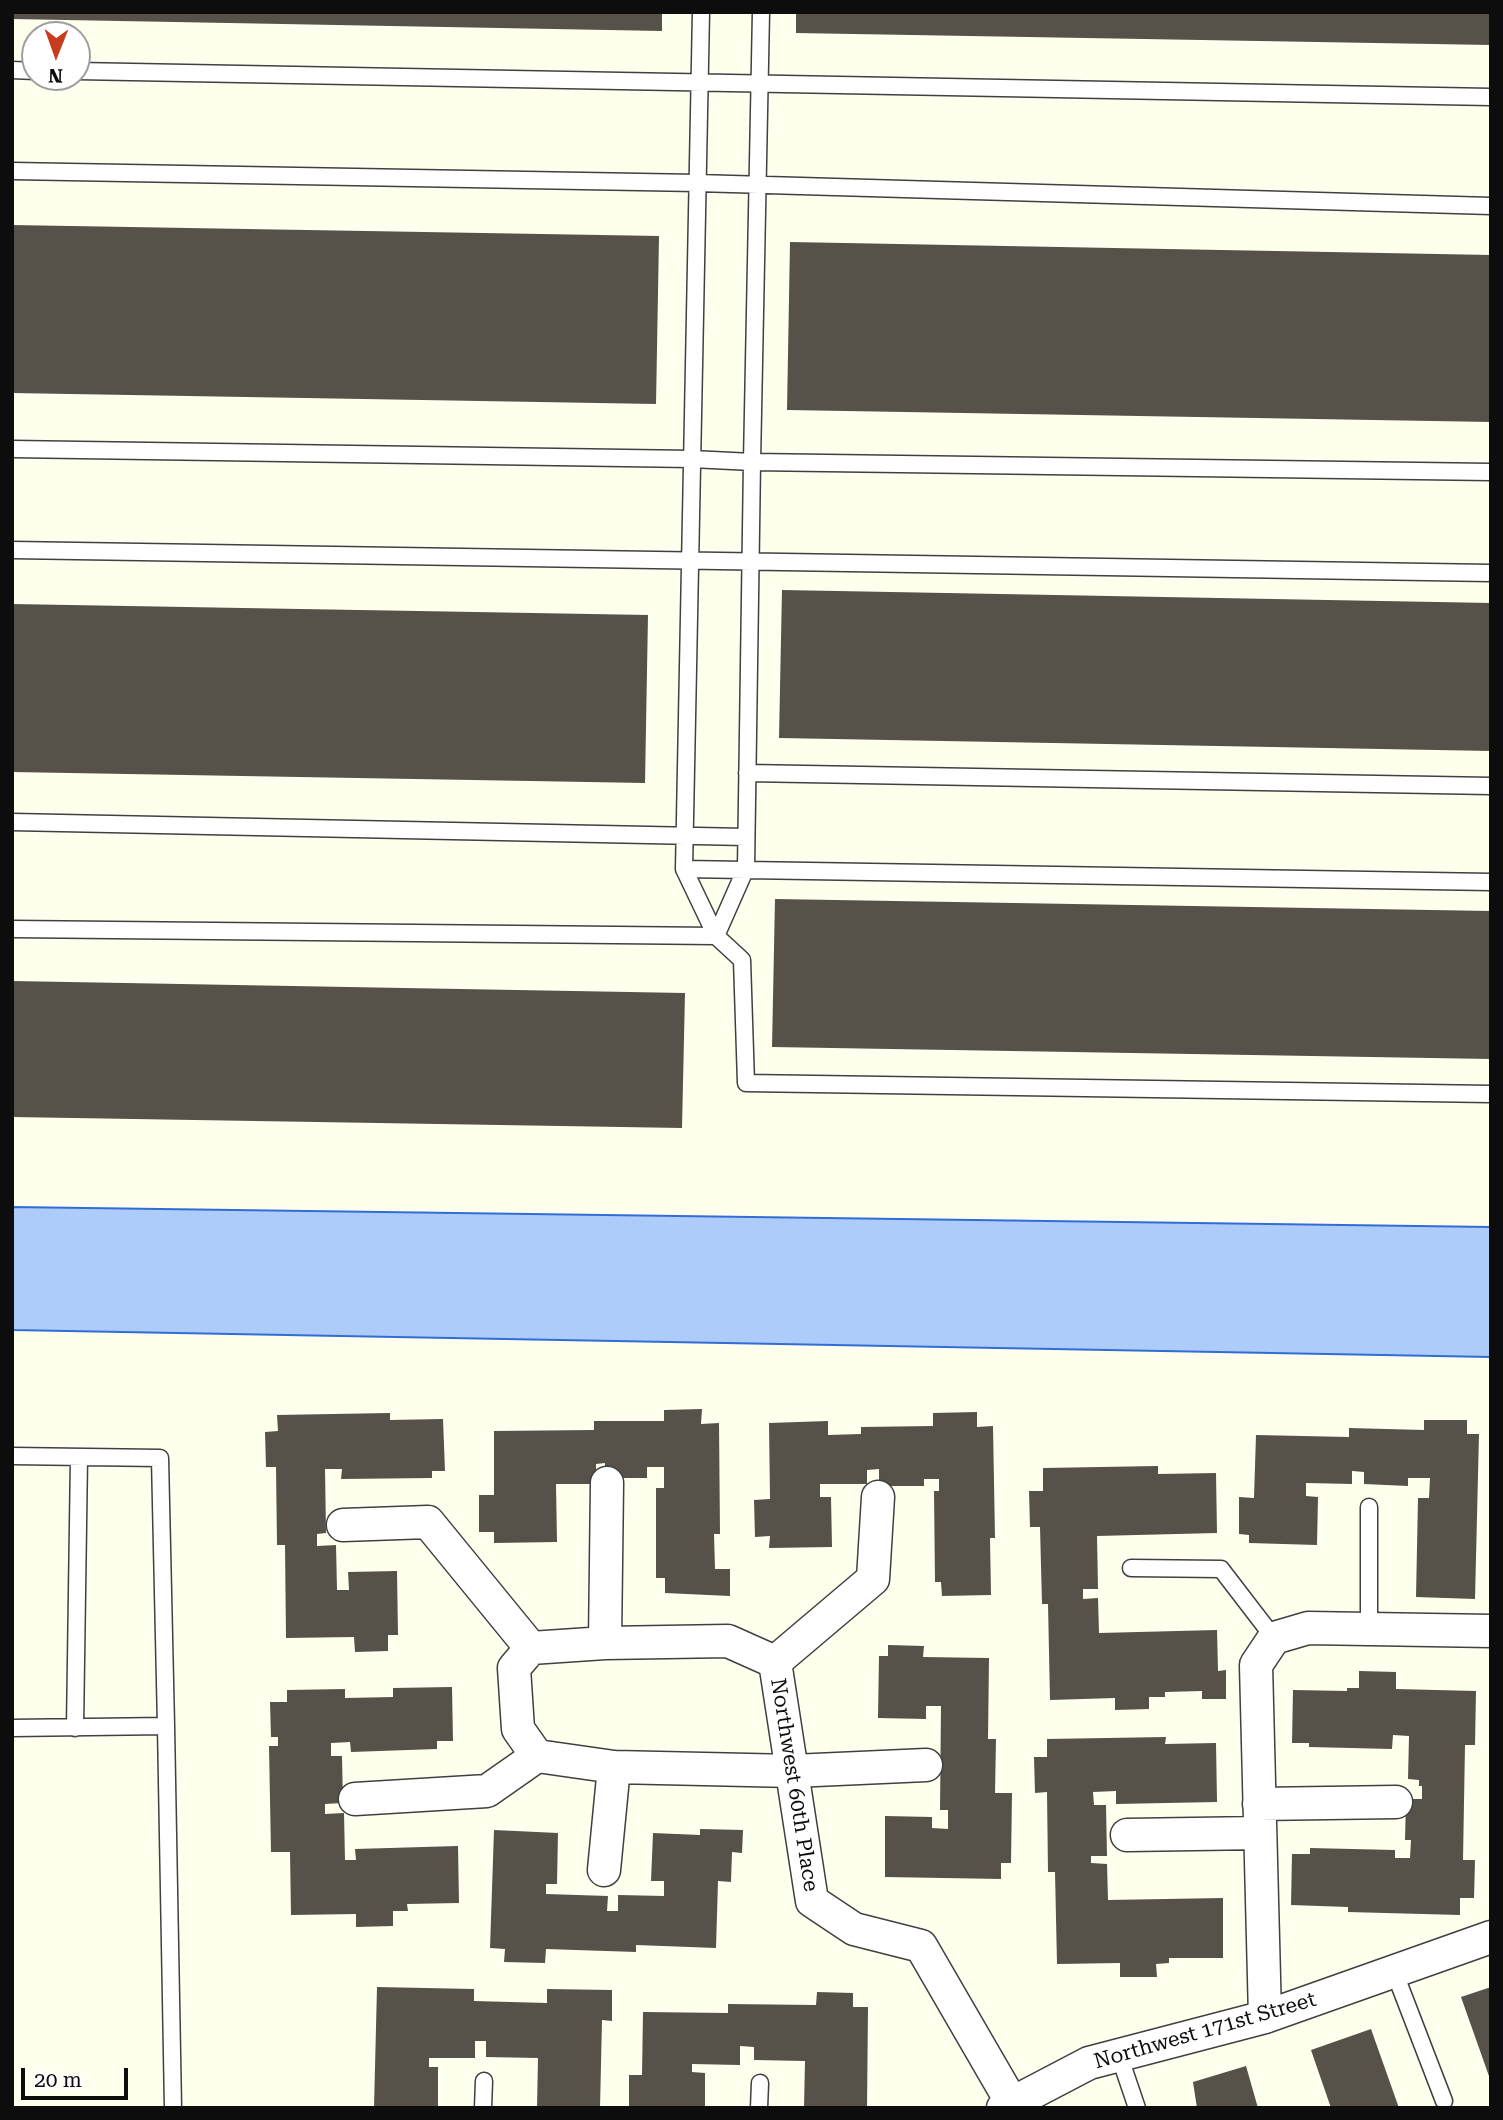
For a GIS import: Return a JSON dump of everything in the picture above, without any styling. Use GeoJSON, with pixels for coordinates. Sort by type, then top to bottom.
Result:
{"type":"FeatureCollection","features":[{"type":"Feature","properties":{"kind":"street"},"geometry":{"type":"LineString","coordinates":[[605,1643],[607,1483]]}},
{"type":"Feature","properties":{"kind":"street","name":"Northwest 60th Place"},"geometry":{"type":"LineString","coordinates":[[878,1497],[873,1579],[775,1662],[812,1902],[854,1929],[922,1946],[1007,2106]]}},
{"type":"Feature","properties":{"kind":"street"},"geometry":{"type":"LineString","coordinates":[[343,1525],[428,1522],[531,1648]]}},
{"type":"Feature","properties":{"kind":"street"},"geometry":{"type":"LineString","coordinates":[[1265,2017],[1256,1665],[1274,1638],[1308,1628],[1491,1631]]}},
{"type":"Feature","properties":{"kind":"street"},"geometry":{"type":"LineString","coordinates":[[537,1756],[518,1729],[514,1668],[531,1648],[605,1643],[728,1641],[775,1662]]}},
{"type":"Feature","properties":{"kind":"street"},"geometry":{"type":"LineString","coordinates":[[355,1799],[487,1791],[537,1756],[614,1767],[793,1770],[926,1765]]}},
{"type":"Feature","properties":{"kind":"street"},"geometry":{"type":"LineString","coordinates":[[604,1870],[614,1767]]}},
{"type":"Feature","properties":{"kind":"street"},"geometry":{"type":"LineString","coordinates":[[1127,1835],[1396,1802]]}},
{"type":"Feature","properties":{"kind":"street","name":"Northwest 171st Street"},"geometry":{"type":"LineString","coordinates":[[1007,2106],[1089,2063],[1265,2017],[1491,1937]]}},
{"type":"Feature","properties":{"kind":"lane"},"geometry":{"type":"LineString","coordinates":[[701,12],[684,869],[716,936],[742,960],[746,1083],[1491,1094]]}},
{"type":"Feature","properties":{"kind":"lane"},"geometry":{"type":"LineString","coordinates":[[716,936],[746,868],[761,12]]}},
{"type":"Feature","properties":{"kind":"lane"},"geometry":{"type":"LineString","coordinates":[[91,71],[1491,97]]}},
{"type":"Feature","properties":{"kind":"lane"},"geometry":{"type":"LineString","coordinates":[[12,171],[697,183],[1491,206]]}},
{"type":"Feature","properties":{"kind":"lane"},"geometry":{"type":"LineString","coordinates":[[12,449],[1491,472]]}},
{"type":"Feature","properties":{"kind":"lane"},"geometry":{"type":"LineString","coordinates":[[12,550],[1491,573]]}},
{"type":"Feature","properties":{"kind":"lane"},"geometry":{"type":"LineString","coordinates":[[747,774],[1491,786]]}},
{"type":"Feature","properties":{"kind":"lane"},"geometry":{"type":"LineString","coordinates":[[12,822],[746,837]]}},
{"type":"Feature","properties":{"kind":"lane"},"geometry":{"type":"LineString","coordinates":[[684,869],[1491,883]]}},
{"type":"Feature","properties":{"kind":"lane"},"geometry":{"type":"LineString","coordinates":[[12,929],[716,936]]}},
{"type":"Feature","properties":{"kind":"lane"},"geometry":{"type":"LineString","coordinates":[[12,1456],[160,1458],[173,2108]]}},
{"type":"Feature","properties":{"kind":"lane"},"geometry":{"type":"LineString","coordinates":[[75,1728],[79,1457]]}},
{"type":"Feature","properties":{"kind":"lane"},"geometry":{"type":"LineString","coordinates":[[1368,1507],[1369,1629]]}},
{"type":"Feature","properties":{"kind":"lane"},"geometry":{"type":"LineString","coordinates":[[1131,1568],[1221,1569],[1274,1638]]}},
{"type":"Feature","properties":{"kind":"lane"},"geometry":{"type":"LineString","coordinates":[[12,1728],[166,1726]]}},
{"type":"Feature","properties":{"kind":"lane"},"geometry":{"type":"LineString","coordinates":[[1394,1971],[1444,2101]]}},
{"type":"Feature","properties":{"kind":"lane"},"geometry":{"type":"LineString","coordinates":[[1119,2055],[1137,2108]]}},
{"type":"Feature","properties":{"kind":"lane"},"geometry":{"type":"LineString","coordinates":[[483,2108],[484,2081]]}},
{"type":"Feature","properties":{"kind":"lane"},"geometry":{"type":"LineString","coordinates":[[759,2108],[760,2083]]}},
{"type":"Feature","properties":{"kind":"water"},"geometry":{"type":"Polygon","coordinates":[[[12,1207],[1491,1227],[1491,1357],[12,1330],[12,1207]]]}},
{"type":"Feature","properties":{"kind":"building"},"geometry":{"type":"Polygon","coordinates":[[[12,12],[662,12],[662,31],[12,19],[12,12]]]}},
{"type":"Feature","properties":{"kind":"building"},"geometry":{"type":"Polygon","coordinates":[[[796,12],[1491,12],[1491,45],[796,33],[796,12]]]}},
{"type":"Feature","properties":{"kind":"building"},"geometry":{"type":"Polygon","coordinates":[[[12,225],[659,236],[656,404],[12,393],[12,225]]]}},
{"type":"Feature","properties":{"kind":"building"},"geometry":{"type":"Polygon","coordinates":[[[790,242],[1491,255],[1491,422],[787,410],[790,242]]]}},
{"type":"Feature","properties":{"kind":"building"},"geometry":{"type":"Polygon","coordinates":[[[782,590],[1491,603],[1491,751],[779,738],[782,590]]]}},
{"type":"Feature","properties":{"kind":"building"},"geometry":{"type":"Polygon","coordinates":[[[12,604],[648,615],[645,783],[12,772],[12,604]]]}},
{"type":"Feature","properties":{"kind":"building"},"geometry":{"type":"Polygon","coordinates":[[[775,899],[1491,911],[1491,1059],[772,1047],[775,899]]]}},
{"type":"Feature","properties":{"kind":"building"},"geometry":{"type":"Polygon","coordinates":[[[12,981],[685,993],[682,1128],[12,1117],[12,981]]]}},
{"type":"Feature","properties":{"kind":"building"},"geometry":{"type":"Polygon","coordinates":[[[702,1409],[701,1424],[719,1423],[720,1534],[714,1534],[715,1569],[730,1569],[730,1596],[665,1593],[665,1578],[656,1578],[656,1488],[664,1488],[664,1467],[647,1467],[647,1478],[605,1478],[605,1463],[596,1464],[596,1484],[556,1484],[557,1542],[494,1543],[494,1532],[479,1532],[479,1495],[494,1495],[494,1431],[594,1430],[594,1421],[664,1421],[664,1410],[702,1409]]]}},
{"type":"Feature","properties":{"kind":"building"},"geometry":{"type":"Polygon","coordinates":[[[977,1412],[977,1427],[993,1426],[995,1538],[990,1538],[991,1595],[942,1596],[941,1582],[935,1582],[934,1491],[939,1491],[939,1479],[924,1479],[924,1486],[879,1486],[879,1469],[867,1470],[867,1484],[820,1484],[820,1497],[831,1497],[832,1547],[769,1548],[770,1536],[755,1537],[754,1500],[770,1499],[769,1423],[828,1421],[828,1435],[861,1434],[861,1427],[933,1426],[933,1413],[977,1412]]]}},
{"type":"Feature","properties":{"kind":"building"},"geometry":{"type":"Polygon","coordinates":[[[390,1413],[390,1420],[443,1419],[445,1471],[432,1471],[432,1478],[341,1479],[342,1469],[325,1469],[326,1533],[317,1534],[317,1546],[336,1545],[337,1590],[349,1590],[348,1572],[397,1571],[398,1635],[388,1635],[388,1651],[355,1652],[354,1637],[286,1638],[285,1545],[277,1545],[276,1467],[266,1467],[265,1432],[278,1431],[277,1415],[390,1413]]]}},
{"type":"Feature","properties":{"kind":"building"},"geometry":{"type":"Polygon","coordinates":[[[1424,1420],[1467,1420],[1467,1434],[1479,1434],[1475,1599],[1416,1597],[1418,1498],[1429,1498],[1430,1478],[1408,1478],[1408,1486],[1364,1484],[1364,1472],[1352,1471],[1352,1484],[1306,1483],[1306,1496],[1318,1497],[1317,1545],[1249,1543],[1249,1535],[1239,1534],[1239,1497],[1254,1498],[1256,1435],[1349,1437],[1349,1428],[1424,1430],[1424,1420]]]}},
{"type":"Feature","properties":{"kind":"building"},"geometry":{"type":"Polygon","coordinates":[[[1158,1466],[1158,1474],[1216,1473],[1217,1533],[1097,1536],[1098,1589],[1083,1589],[1083,1599],[1098,1598],[1099,1633],[1217,1630],[1218,1671],[1226,1670],[1226,1699],[1202,1699],[1202,1691],[1165,1692],[1165,1697],[1149,1697],[1149,1709],[1115,1710],[1115,1698],[1050,1700],[1048,1604],[1042,1604],[1040,1527],[1030,1527],[1029,1491],[1043,1491],[1043,1468],[1158,1466]]]}},
{"type":"Feature","properties":{"kind":"building"},"geometry":{"type":"Polygon","coordinates":[[[888,1645],[924,1646],[923,1657],[989,1658],[988,1739],[996,1739],[995,1793],[1012,1793],[1011,1863],[1001,1863],[1001,1879],[885,1877],[885,1816],[932,1817],[932,1828],[948,1829],[948,1810],[940,1810],[941,1706],[926,1706],[926,1719],[878,1718],[879,1656],[888,1656],[888,1645]]]}},
{"type":"Feature","properties":{"kind":"building"},"geometry":{"type":"Polygon","coordinates":[[[1359,1671],[1396,1672],[1396,1689],[1476,1691],[1475,1745],[1465,1745],[1463,1860],[1475,1860],[1474,1898],[1460,1898],[1460,1915],[1348,1912],[1348,1907],[1291,1905],[1292,1854],[1310,1854],[1310,1848],[1395,1850],[1395,1858],[1410,1858],[1411,1840],[1405,1840],[1406,1799],[1422,1799],[1422,1786],[1419,1786],[1419,1780],[1408,1779],[1409,1736],[1393,1735],[1392,1749],[1309,1747],[1309,1743],[1292,1743],[1293,1690],[1347,1691],[1347,1688],[1359,1688],[1359,1671]]]}},
{"type":"Feature","properties":{"kind":"building"},"geometry":{"type":"Polygon","coordinates":[[[452,1687],[453,1741],[437,1741],[437,1749],[351,1752],[350,1742],[331,1743],[331,1756],[342,1756],[343,1803],[325,1804],[325,1814],[344,1813],[345,1860],[356,1860],[355,1849],[458,1846],[459,1903],[407,1904],[408,1911],[393,1911],[393,1926],[356,1927],[356,1914],[291,1915],[290,1852],[271,1852],[269,1746],[278,1746],[278,1737],[271,1737],[270,1702],[287,1702],[287,1690],[345,1689],[345,1698],[393,1697],[393,1688],[452,1687]]]}},
{"type":"Feature","properties":{"kind":"building"},"geometry":{"type":"Polygon","coordinates":[[[1166,1737],[1165,1744],[1216,1743],[1217,1802],[1116,1804],[1116,1791],[1093,1792],[1094,1805],[1106,1805],[1107,1856],[1091,1856],[1091,1863],[1107,1864],[1108,1900],[1223,1898],[1223,1958],[1169,1958],[1169,1963],[1156,1964],[1157,1977],[1120,1977],[1120,1963],[1057,1964],[1055,1872],[1048,1872],[1047,1792],[1035,1793],[1034,1757],[1047,1757],[1047,1739],[1166,1737]]]}},
{"type":"Feature","properties":{"kind":"building"},"geometry":{"type":"Polygon","coordinates":[[[700,1829],[743,1830],[742,1853],[732,1852],[731,1882],[718,1881],[716,1948],[636,1945],[636,1952],[546,1949],[545,1963],[504,1962],[505,1949],[490,1948],[494,1830],[558,1833],[557,1884],[546,1884],[546,1894],[608,1896],[607,1911],[618,1911],[618,1895],[664,1896],[664,1881],[651,1881],[653,1833],[700,1835],[700,1829]]]}},
{"type":"Feature","properties":{"kind":"building"},"geometry":{"type":"Polygon","coordinates":[[[377,1987],[474,1989],[474,2001],[547,2003],[547,1989],[612,1990],[612,2021],[602,2020],[600,2108],[537,2108],[538,2058],[486,2057],[486,2041],[475,2041],[475,2058],[429,2058],[429,2067],[438,2067],[438,2108],[374,2108],[377,1987]]]}},
{"type":"Feature","properties":{"kind":"building"},"geometry":{"type":"Polygon","coordinates":[[[1491,1987],[1491,2079],[1490,2079],[1461,1997],[1491,1987]]]}},
{"type":"Feature","properties":{"kind":"building"},"geometry":{"type":"Polygon","coordinates":[[[817,1992],[853,1993],[853,2007],[868,2007],[867,2108],[804,2108],[805,2061],[754,2060],[754,2047],[740,2046],[740,2065],[692,2064],[692,2072],[705,2073],[705,2108],[629,2108],[629,2075],[642,2075],[643,2012],[728,2013],[728,2004],[816,2005],[817,1992]]]}},
{"type":"Feature","properties":{"kind":"building"},"geometry":{"type":"Polygon","coordinates":[[[1371,2029],[1399,2108],[1331,2108],[1311,2050],[1371,2029]]]}},
{"type":"Feature","properties":{"kind":"building"},"geometry":{"type":"Polygon","coordinates":[[[1246,2066],[1258,2108],[1197,2108],[1193,2082],[1246,2066]]]}}]}
